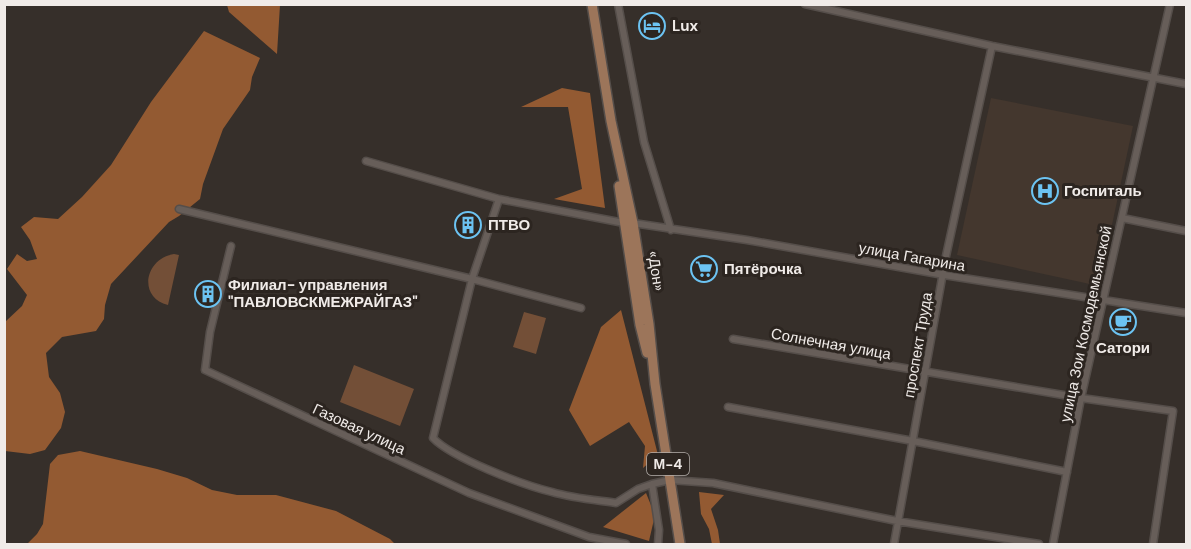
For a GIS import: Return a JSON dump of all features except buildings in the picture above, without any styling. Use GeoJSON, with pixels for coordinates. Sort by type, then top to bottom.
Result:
{"type":"FeatureCollection","features":[{"type":"Feature","properties":{"kind":"main road"},"geometry":{"type":"LineString","coordinates":[[592,4],[628,223]]}},
{"type":"Feature","properties":{"kind":"main road","name":"М-4"},"geometry":{"type":"LineString","coordinates":[[628,223],[640,325],[655,384],[681,544]]}},
{"type":"Feature","properties":{"kind":"street"},"geometry":{"type":"LineString","coordinates":[[618,4],[644,142],[671,230]]}},
{"type":"Feature","properties":{"kind":"street"},"geometry":{"type":"LineString","coordinates":[[805,4],[992,46],[1186,84]]}},
{"type":"Feature","properties":{"kind":"street","name":"улица Зои Космодемьянской"},"geometry":{"type":"LineString","coordinates":[[1053,544],[1081,398],[1170,4]]}},
{"type":"Feature","properties":{"kind":"street","name":"проспект Труда"},"geometry":{"type":"LineString","coordinates":[[894,544],[948,244],[992,46]]}},
{"type":"Feature","properties":{"kind":"street","name":"улица Гагарина"},"geometry":{"type":"LineString","coordinates":[[366,161],[499,200],[1186,313]]}},
{"type":"Feature","properties":{"kind":"street"},"geometry":{"type":"LineString","coordinates":[[499,200],[472,279],[433,438],[441,447],[487,469],[552,493],[616,503],[638,489],[670,480],[713,483],[897,521],[1039,544]]}},
{"type":"Feature","properties":{"kind":"street"},"geometry":{"type":"LineString","coordinates":[[179,209],[472,279],[581,308]]}},
{"type":"Feature","properties":{"kind":"street"},"geometry":{"type":"LineString","coordinates":[[1122,218],[1186,231]]}},
{"type":"Feature","properties":{"kind":"street","name":"Газовая улица"},"geometry":{"type":"LineString","coordinates":[[231,246],[210,332],[205,370],[469,493],[590,537],[626,544]]}},
{"type":"Feature","properties":{"kind":"street","name":"Солнечная улица"},"geometry":{"type":"LineString","coordinates":[[733,339],[1081,398],[1173,411],[1153,544]]}},
{"type":"Feature","properties":{"kind":"street"},"geometry":{"type":"LineString","coordinates":[[728,407],[1067,472]]}},
{"type":"Feature","properties":{"kind":"street"},"geometry":{"type":"LineString","coordinates":[[652,484],[659,530],[658,544]]}},
{"type":"Feature","properties":{"kind":"shaded area"},"geometry":{"type":"Polygon","coordinates":[[[227,5],[280,5],[277,54],[229,12],[227,5]]]}},
{"type":"Feature","properties":{"kind":"shaded area"},"geometry":{"type":"Polygon","coordinates":[[[204,31],[260,58],[252,77],[250,90],[223,129],[203,184],[200,199],[169,222],[111,284],[104,319],[96,331],[62,337],[46,353],[49,377],[60,393],[65,412],[61,428],[45,450],[30,454],[5,451],[5,322],[22,306],[27,295],[7,269],[17,254],[27,261],[37,259],[30,240],[21,227],[34,217],[58,219],[82,197],[111,165],[151,102],[204,31]]]}},
{"type":"Feature","properties":{"kind":"shaded area"},"geometry":{"type":"Polygon","coordinates":[[[562,88],[590,93],[605,208],[554,199],[582,189],[568,107],[521,107],[562,88]]]}},
{"type":"Feature","properties":{"kind":"shaded area","name":"Госпиталь"},"geometry":{"type":"Polygon","coordinates":[[[991,98],[1133,126],[1099,286],[957,255],[991,98]]]}},
{"type":"Feature","properties":{"kind":"shaded area"},"geometry":{"type":"Polygon","coordinates":[[[174,254],[179,255],[168,305],[158,301],[152,295],[148,279],[156,263],[174,254]]]}},
{"type":"Feature","properties":{"kind":"shaded area"},"geometry":{"type":"Polygon","coordinates":[[[621,310],[658,455],[643,468],[645,446],[629,422],[590,446],[569,410],[601,327],[621,310]]]}},
{"type":"Feature","properties":{"kind":"shaded area"},"geometry":{"type":"Polygon","coordinates":[[[524,312],[546,318],[536,354],[513,347],[524,312]]]}},
{"type":"Feature","properties":{"kind":"shaded area"},"geometry":{"type":"Polygon","coordinates":[[[354,365],[414,389],[400,426],[340,402],[354,365]]]}},
{"type":"Feature","properties":{"kind":"shaded area"},"geometry":{"type":"Polygon","coordinates":[[[80,451],[157,469],[187,478],[212,490],[237,495],[276,495],[336,511],[390,539],[395,544],[27,544],[43,524],[50,464],[58,455],[80,451]]]}},
{"type":"Feature","properties":{"kind":"shaded area"},"geometry":{"type":"Polygon","coordinates":[[[699,492],[724,495],[711,509],[720,544],[712,544],[709,529],[701,514],[699,492]]]}},
{"type":"Feature","properties":{"kind":"shaded area"},"geometry":{"type":"Polygon","coordinates":[[[646,493],[655,515],[649,541],[603,527],[646,493]]]}},
{"type":"Feature","properties":{"kind":"place","name":"Lux"},"geometry":{"type":"Point","coordinates":[652,26]}},
{"type":"Feature","properties":{"kind":"place","name":"Госпиталь"},"geometry":{"type":"Point","coordinates":[1045,191]}},
{"type":"Feature","properties":{"kind":"place","name":"ПТВО"},"geometry":{"type":"Point","coordinates":[468,225]}},
{"type":"Feature","properties":{"kind":"place","name":"Пятёрочка"},"geometry":{"type":"Point","coordinates":[704,269]}},
{"type":"Feature","properties":{"kind":"place","name":"Филиал- управления \"ПАВЛОВСКМЕЖРАЙГАЗ\""},"geometry":{"type":"Point","coordinates":[208,294]}},
{"type":"Feature","properties":{"kind":"place","name":"Сатори"},"geometry":{"type":"Point","coordinates":[1123,322]}}]}
